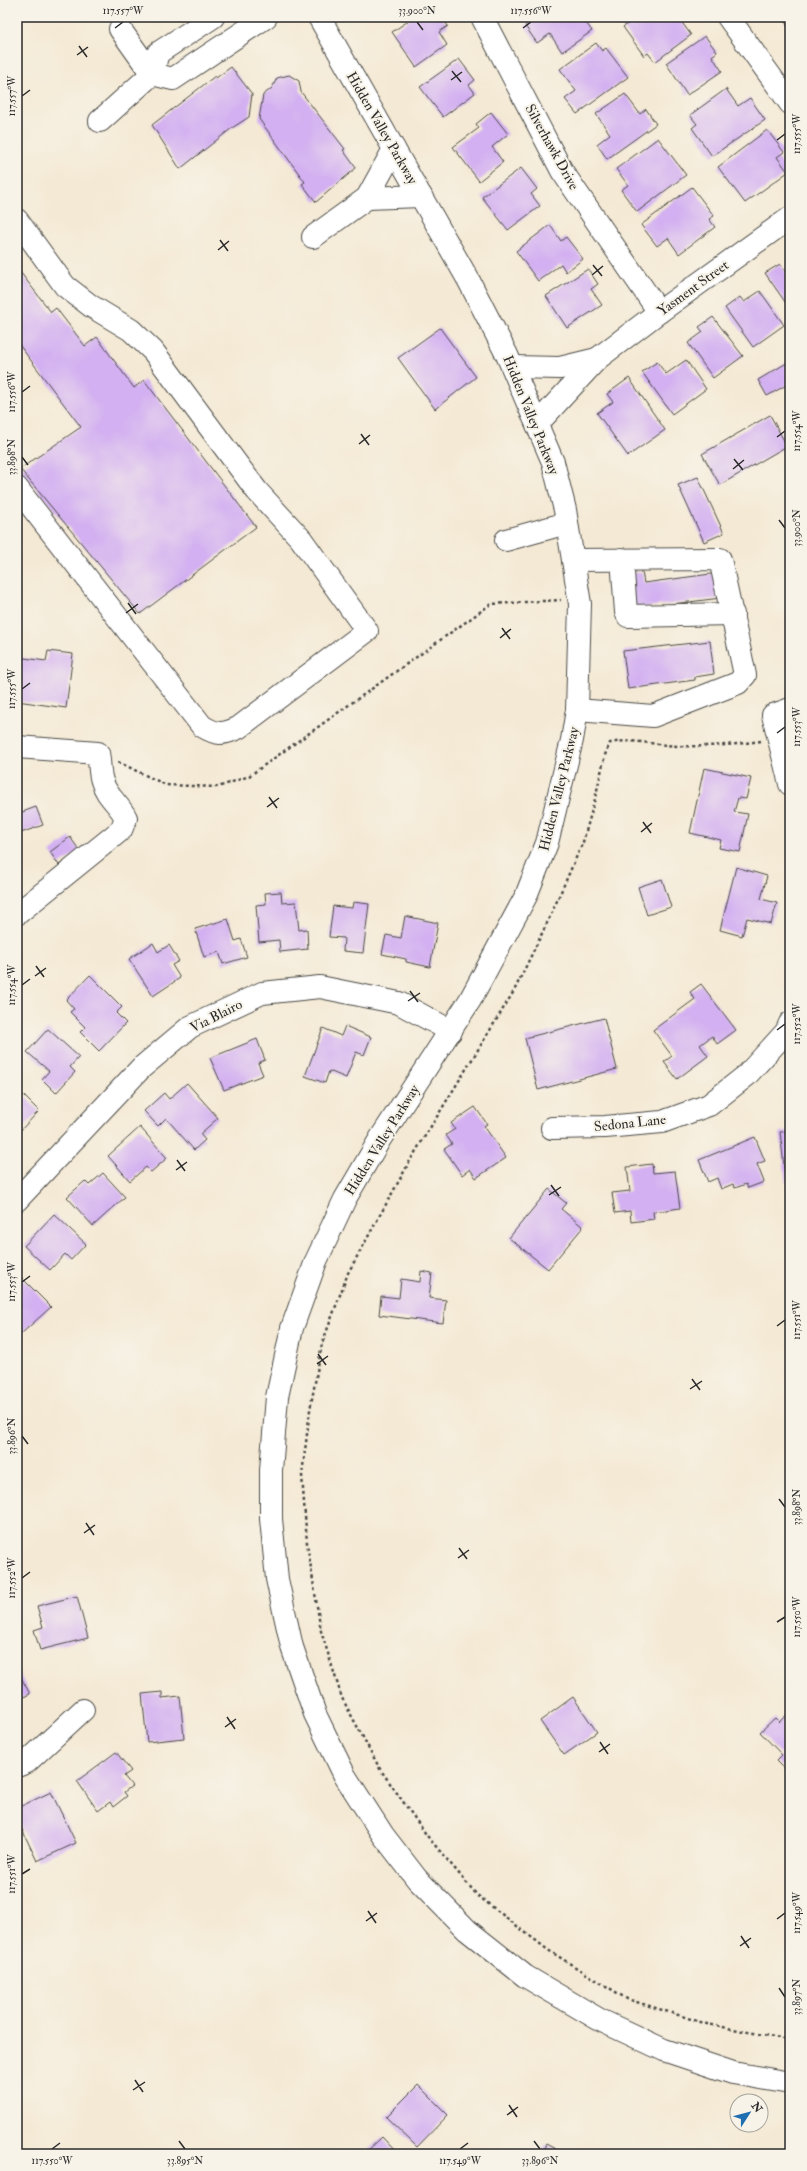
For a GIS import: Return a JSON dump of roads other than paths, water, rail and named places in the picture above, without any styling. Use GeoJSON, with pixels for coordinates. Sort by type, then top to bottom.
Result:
{"type":"FeatureCollection","features":[{"type":"Feature","properties":{"kind":"main road"},"geometry":{"type":"LineString","coordinates":[[100,121],[152,74],[158,53],[213,17]]}},
{"type":"Feature","properties":{"kind":"main road"},"geometry":{"type":"LineString","coordinates":[[120,29],[152,74],[173,79],[266,17]]}},
{"type":"Feature","properties":{"kind":"main road","name":"Hidden Valley Parkway"},"geometry":{"type":"LineString","coordinates":[[319,17],[469,281],[513,367],[538,423],[552,462],[567,523],[580,604],[577,710],[572,740],[547,844],[526,896],[470,1000],[380,1139],[345,1199],[316,1261],[292,1328],[277,1397],[271,1470],[271,1519],[277,1579],[292,1647],[315,1714],[345,1776],[383,1835],[417,1879],[467,1930],[525,1976],[600,2020],[664,2050],[733,2073],[790,2083]]}},
{"type":"Feature","properties":{"kind":"main road","name":"Silverhawk Drive"},"geometry":{"type":"LineString","coordinates":[[482,17],[562,171],[658,312]]}},
{"type":"Feature","properties":{"kind":"main road"},"geometry":{"type":"LineString","coordinates":[[728,17],[790,103]]}},
{"type":"Feature","properties":{"kind":"main road"},"geometry":{"type":"LineString","coordinates":[[313,237],[367,198],[394,149]]}},
{"type":"Feature","properties":{"kind":"main road"},"geometry":{"type":"LineString","coordinates":[[367,198],[420,196]]}},
{"type":"Feature","properties":{"kind":"main road","name":"Yasment Street"},"geometry":{"type":"LineString","coordinates":[[538,423],[597,359],[658,312],[790,218]]}},
{"type":"Feature","properties":{"kind":"main road"},"geometry":{"type":"LineString","coordinates":[[17,220],[65,286],[91,306],[131,330],[153,352],[257,491],[301,539],[367,631],[238,728],[224,734],[212,732],[202,726],[17,488]]}},
{"type":"Feature","properties":{"kind":"main road","name":"Yasment Street"},"geometry":{"type":"LineString","coordinates":[[513,367],[560,368],[597,359]]}},
{"type":"Feature","properties":{"kind":"main road"},"geometry":{"type":"LineString","coordinates":[[506,540],[567,523]]}},
{"type":"Feature","properties":{"kind":"main road"},"geometry":{"type":"LineString","coordinates":[[622,559],[626,612],[628,616],[733,614]]}},
{"type":"Feature","properties":{"kind":"main road"},"geometry":{"type":"LineString","coordinates":[[573,560],[720,559],[745,675],[738,683],[653,716],[577,710]]}},
{"type":"Feature","properties":{"kind":"main road"},"geometry":{"type":"LineString","coordinates":[[782,712],[790,784]]}},
{"type":"Feature","properties":{"kind":"main road"},"geometry":{"type":"LineString","coordinates":[[17,747],[98,753],[102,782],[110,797],[122,808],[126,818],[121,830],[17,914]]}},
{"type":"Feature","properties":{"kind":"main road","name":"Via Blairo"},"geometry":{"type":"LineString","coordinates":[[17,1200],[141,1068],[190,1027],[262,993],[320,986],[399,1003],[451,1031]]}},
{"type":"Feature","properties":{"kind":"main road","name":"Sedona Lane"},"geometry":{"type":"LineString","coordinates":[[552,1128],[605,1127],[662,1122],[709,1105],[747,1075],[789,1030]]}},
{"type":"Feature","properties":{"kind":"main road"},"geometry":{"type":"LineString","coordinates":[[17,1766],[27,1762],[83,1710]]}}]}
